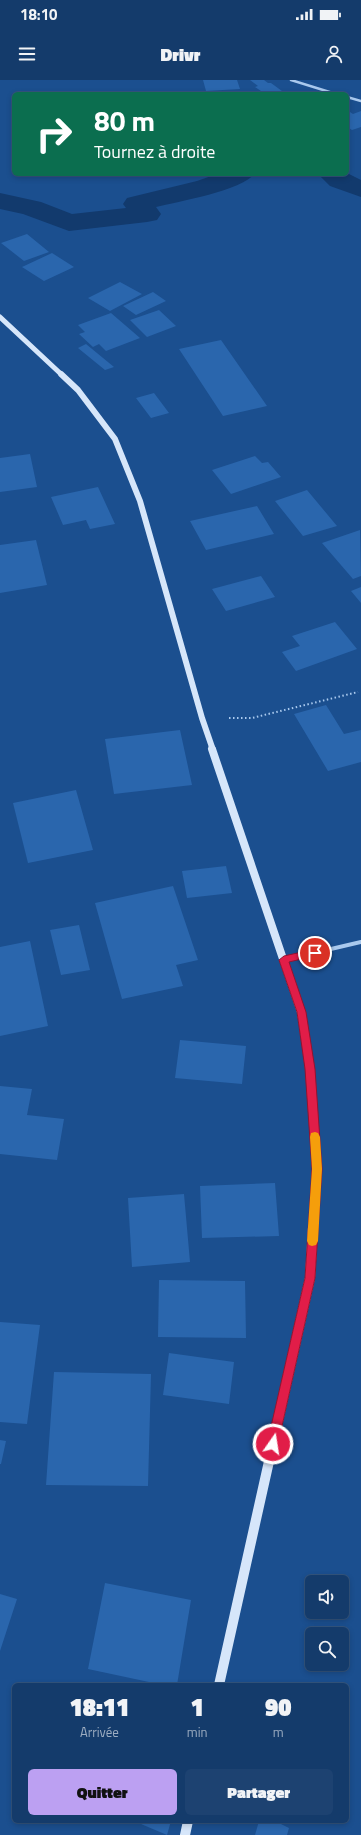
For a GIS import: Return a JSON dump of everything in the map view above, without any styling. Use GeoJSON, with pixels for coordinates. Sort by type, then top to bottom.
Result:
{"type":"FeatureCollection","features":[{"type":"Feature","properties":{"kind":"main road"},"geometry":{"type":"LineString","coordinates":[[0,317],[78,390],[115,439],[140,501],[202,718],[301,1012],[310,1069],[317,1169],[310,1278],[219,1683]]}},
{"type":"Feature","properties":{"kind":"main road"},"geometry":{"type":"LineString","coordinates":[[185,1835],[188,1823]]}},
{"type":"Feature","properties":{"kind":"street"},"geometry":{"type":"LineString","coordinates":[[292,80],[330,92]]}},
{"type":"Feature","properties":{"kind":"street"},"geometry":{"type":"LineString","coordinates":[[349,98],[361,101]]}},
{"type":"Feature","properties":{"kind":"street"},"geometry":{"type":"LineString","coordinates":[[284,960],[361,942]]}},
{"type":"Feature","properties":{"kind":"path"},"geometry":{"type":"LineString","coordinates":[[252,718],[358,692]]}},
{"type":"Feature","properties":{"kind":"building"},"geometry":{"type":"Polygon","coordinates":[[[203,80],[237,80],[240,89],[206,91],[203,80]]]}},
{"type":"Feature","properties":{"kind":"building"},"geometry":{"type":"Polygon","coordinates":[[[250,80],[264,80],[283,92],[256,92],[261,91],[255,87],[258,86],[250,80]]]}},
{"type":"Feature","properties":{"kind":"building"},"geometry":{"type":"Polygon","coordinates":[[[349,111],[353,114],[361,111],[361,127],[352,130],[349,128],[349,111]]]}},
{"type":"Feature","properties":{"kind":"building"},"geometry":{"type":"Polygon","coordinates":[[[27,234],[49,252],[24,261],[1,243],[27,234]]]}},
{"type":"Feature","properties":{"kind":"building"},"geometry":{"type":"Polygon","coordinates":[[[52,253],[74,267],[44,281],[22,267],[52,253]]]}},
{"type":"Feature","properties":{"kind":"building"},"geometry":{"type":"Polygon","coordinates":[[[120,282],[142,294],[110,311],[88,298],[120,282]]]}},
{"type":"Feature","properties":{"kind":"building"},"geometry":{"type":"Polygon","coordinates":[[[153,292],[166,301],[136,315],[123,306],[153,292]]]}},
{"type":"Feature","properties":{"kind":"building"},"geometry":{"type":"Polygon","coordinates":[[[159,310],[176,326],[147,337],[130,320],[159,310]]]}},
{"type":"Feature","properties":{"kind":"building"},"geometry":{"type":"Polygon","coordinates":[[[111,313],[140,338],[106,351],[99,344],[93,347],[79,334],[85,332],[78,325],[111,313]]]}},
{"type":"Feature","properties":{"kind":"building"},"geometry":{"type":"Polygon","coordinates":[[[221,340],[267,406],[223,416],[179,349],[221,340]]]}},
{"type":"Feature","properties":{"kind":"building"},"geometry":{"type":"Polygon","coordinates":[[[86,344],[114,367],[105,370],[78,348],[86,344]]]}},
{"type":"Feature","properties":{"kind":"building"},"geometry":{"type":"Polygon","coordinates":[[[154,393],[169,413],[151,418],[136,398],[154,393]]]}},
{"type":"Feature","properties":{"kind":"building"},"geometry":{"type":"Polygon","coordinates":[[[30,454],[37,487],[0,492],[0,458],[30,454]]]}},
{"type":"Feature","properties":{"kind":"building"},"geometry":{"type":"Polygon","coordinates":[[[255,456],[262,463],[268,462],[281,477],[231,494],[212,470],[255,456]]]}},
{"type":"Feature","properties":{"kind":"building"},"geometry":{"type":"Polygon","coordinates":[[[98,487],[115,524],[90,529],[86,520],[63,525],[51,497],[98,487]]]}},
{"type":"Feature","properties":{"kind":"building"},"geometry":{"type":"Polygon","coordinates":[[[307,490],[337,526],[303,536],[275,501],[307,490]]]}},
{"type":"Feature","properties":{"kind":"building"},"geometry":{"type":"Polygon","coordinates":[[[257,506],[274,534],[206,550],[190,521],[257,506]]]}},
{"type":"Feature","properties":{"kind":"building"},"geometry":{"type":"Polygon","coordinates":[[[360,530],[361,576],[353,579],[322,543],[360,530]]]}},
{"type":"Feature","properties":{"kind":"building"},"geometry":{"type":"Polygon","coordinates":[[[36,540],[47,585],[0,593],[0,545],[36,540]]]}},
{"type":"Feature","properties":{"kind":"building"},"geometry":{"type":"Polygon","coordinates":[[[261,576],[275,597],[226,611],[212,589],[261,576]]]}},
{"type":"Feature","properties":{"kind":"building"},"geometry":{"type":"Polygon","coordinates":[[[361,587],[361,603],[351,591],[361,587]]]}},
{"type":"Feature","properties":{"kind":"building"},"geometry":{"type":"Polygon","coordinates":[[[335,622],[357,649],[296,671],[282,652],[300,646],[292,636],[335,622]]]}},
{"type":"Feature","properties":{"kind":"building"},"geometry":{"type":"Polygon","coordinates":[[[326,705],[344,734],[361,730],[361,762],[328,771],[294,714],[326,705]]]}},
{"type":"Feature","properties":{"kind":"building"},"geometry":{"type":"Polygon","coordinates":[[[180,730],[192,785],[114,794],[105,739],[180,730]]]}},
{"type":"Feature","properties":{"kind":"building"},"geometry":{"type":"Polygon","coordinates":[[[76,790],[93,850],[28,863],[13,803],[76,790]]]}},
{"type":"Feature","properties":{"kind":"building"},"geometry":{"type":"Polygon","coordinates":[[[226,866],[232,893],[187,898],[182,871],[226,866]]]}},
{"type":"Feature","properties":{"kind":"building"},"geometry":{"type":"Polygon","coordinates":[[[173,886],[198,960],[176,965],[183,986],[122,999],[95,903],[173,886]]]}},
{"type":"Feature","properties":{"kind":"building"},"geometry":{"type":"Polygon","coordinates":[[[79,925],[90,970],[61,975],[50,930],[79,925]]]}},
{"type":"Feature","properties":{"kind":"building"},"geometry":{"type":"Polygon","coordinates":[[[30,941],[48,1026],[0,1036],[0,947],[30,941]]]}},
{"type":"Feature","properties":{"kind":"building"},"geometry":{"type":"Polygon","coordinates":[[[180,1040],[246,1046],[242,1084],[175,1078],[180,1040]]]}},
{"type":"Feature","properties":{"kind":"building"},"geometry":{"type":"Polygon","coordinates":[[[0,1086],[32,1089],[27,1115],[64,1119],[57,1160],[0,1154],[0,1086]]]}},
{"type":"Feature","properties":{"kind":"building"},"geometry":{"type":"Polygon","coordinates":[[[275,1183],[279,1236],[202,1238],[200,1186],[275,1183]]]}},
{"type":"Feature","properties":{"kind":"building"},"geometry":{"type":"Polygon","coordinates":[[[184,1194],[190,1262],[132,1267],[128,1198],[184,1194]]]}},
{"type":"Feature","properties":{"kind":"building"},"geometry":{"type":"Polygon","coordinates":[[[159,1280],[245,1281],[246,1338],[158,1337],[159,1280]]]}},
{"type":"Feature","properties":{"kind":"building"},"geometry":{"type":"Polygon","coordinates":[[[0,1322],[40,1325],[27,1424],[0,1422],[0,1322]]]}},
{"type":"Feature","properties":{"kind":"building"},"geometry":{"type":"Polygon","coordinates":[[[169,1353],[234,1362],[229,1404],[163,1395],[169,1353]]]}},
{"type":"Feature","properties":{"kind":"building"},"geometry":{"type":"Polygon","coordinates":[[[54,1372],[151,1374],[148,1486],[46,1485],[54,1372]]]}},
{"type":"Feature","properties":{"kind":"building"},"geometry":{"type":"Polygon","coordinates":[[[0,1440],[6,1441],[1,1464],[0,1464],[0,1440]]]}},
{"type":"Feature","properties":{"kind":"building"},"geometry":{"type":"Polygon","coordinates":[[[105,1583],[191,1600],[177,1683],[154,1683],[88,1669],[105,1583]]]}},
{"type":"Feature","properties":{"kind":"building"},"geometry":{"type":"Polygon","coordinates":[[[0,1594],[17,1599],[0,1651],[0,1594]]]}},
{"type":"Feature","properties":{"kind":"building"},"geometry":{"type":"Polygon","coordinates":[[[141,1823],[170,1823],[167,1835],[141,1823]]]}},
{"type":"Feature","properties":{"kind":"building"},"geometry":{"type":"Polygon","coordinates":[[[258,1823],[279,1823],[289,1828],[287,1835],[255,1835],[258,1823]]]}},
{"type":"Feature","properties":{"kind":"waterway"},"geometry":{"type":"LineString","coordinates":[[0,201],[31,208],[69,223],[147,214],[137,204],[206,187],[236,176]]}},
{"type":"Feature","properties":{"kind":"waterway"},"geometry":{"type":"LineString","coordinates":[[334,176],[339,180],[361,189]]}},
{"type":"Feature","properties":{"kind":"slow traffic"},"geometry":{"type":"LineString","coordinates":[[312,1241],[317,1169],[315,1137]]}},
{"type":"Feature","properties":{"kind":"route"},"geometry":{"type":"LineString","coordinates":[[273,1444],[310,1278],[317,1169],[310,1069],[301,1012],[284,960],[315,953]]}}]}
